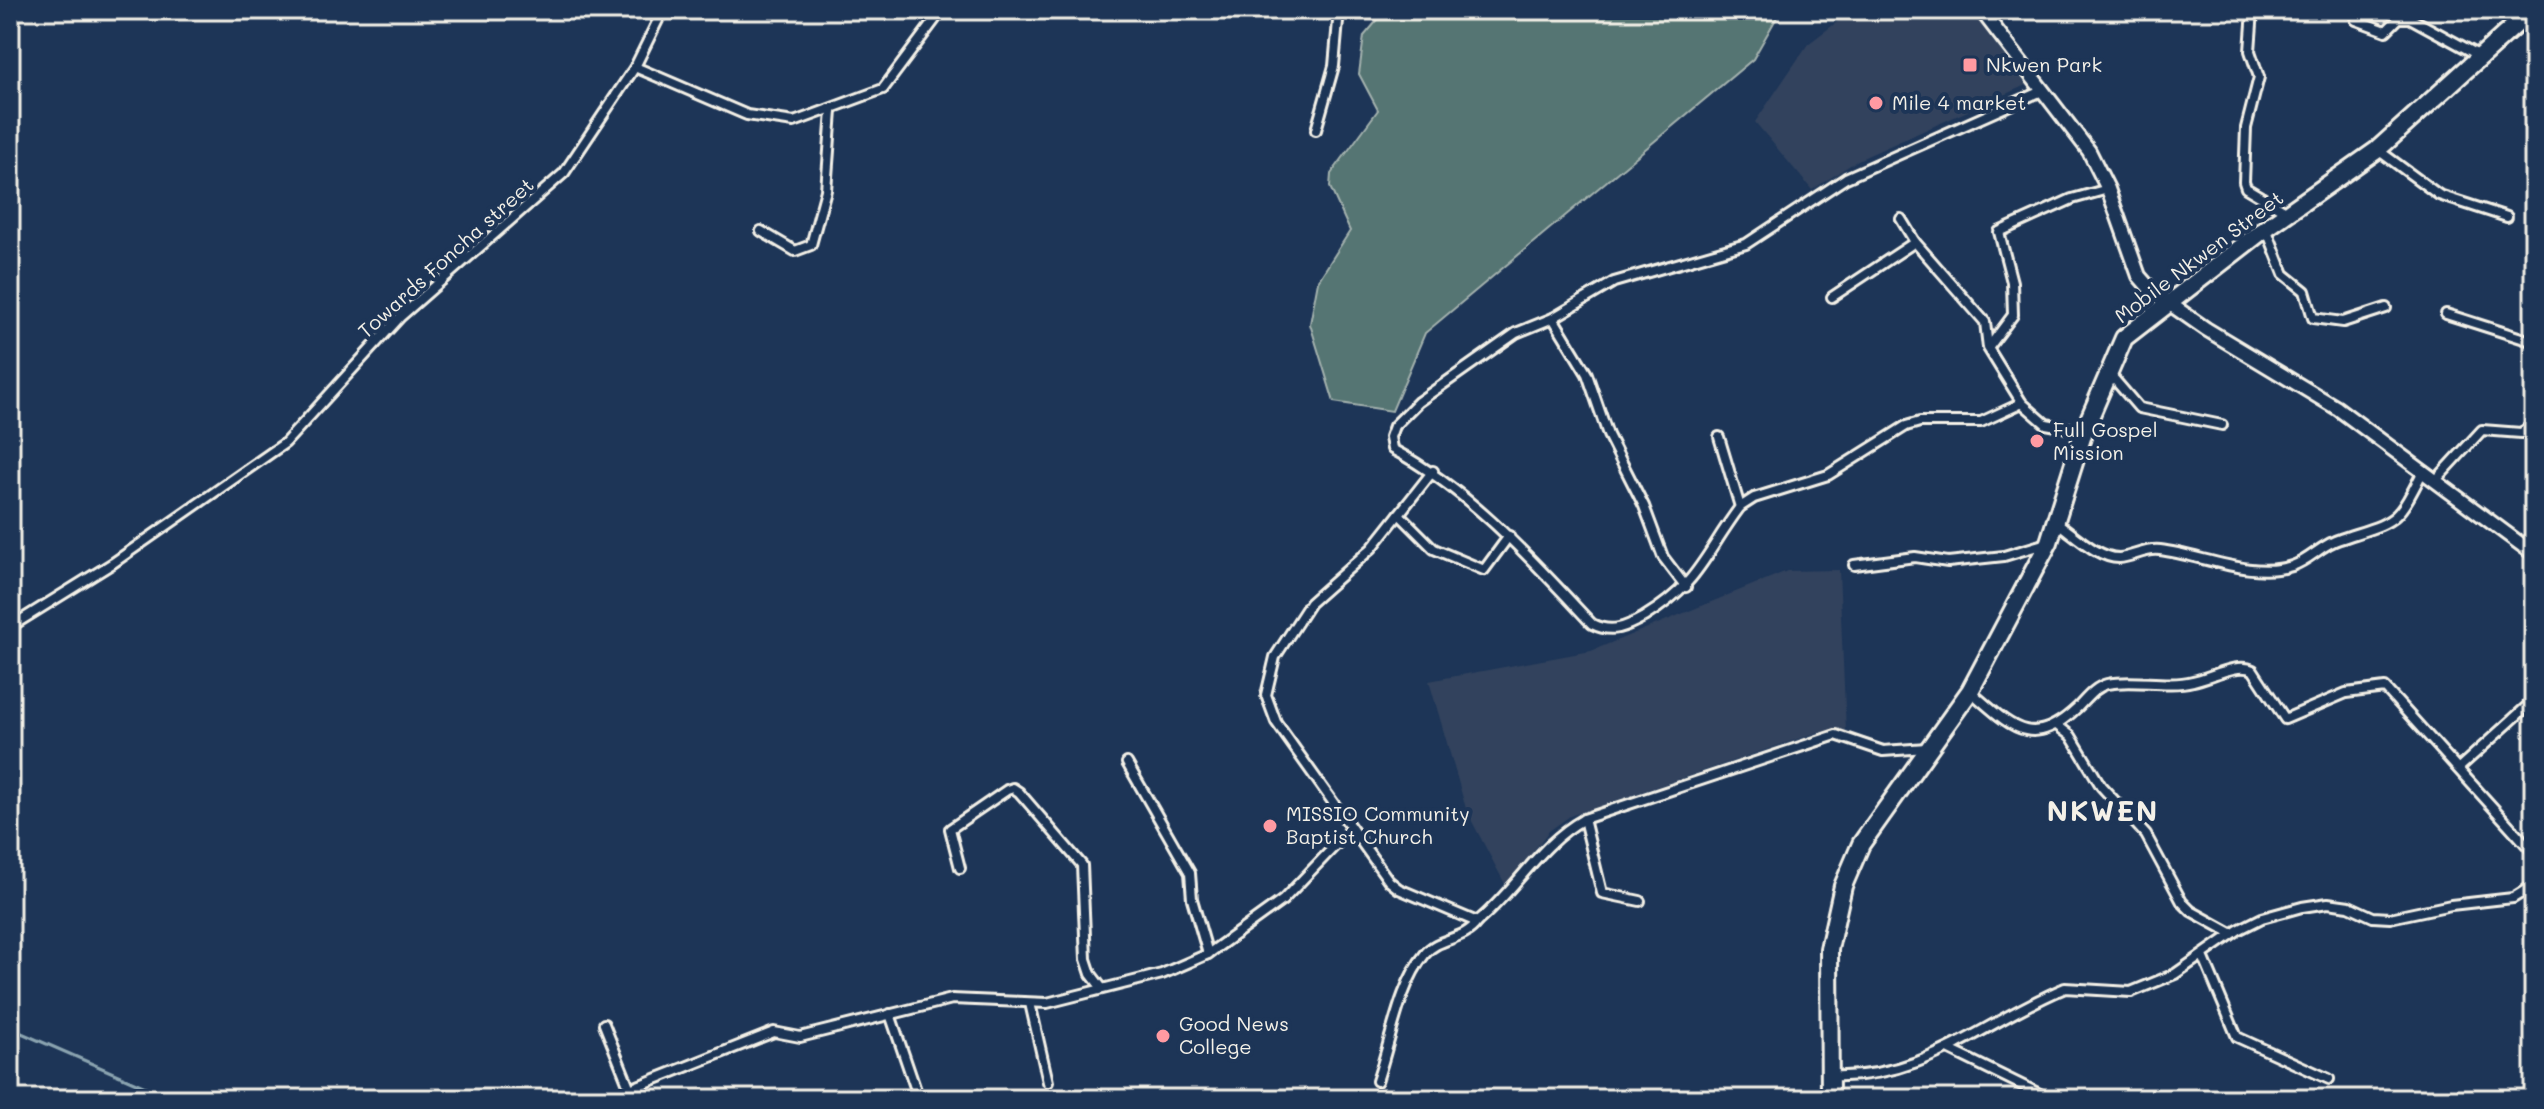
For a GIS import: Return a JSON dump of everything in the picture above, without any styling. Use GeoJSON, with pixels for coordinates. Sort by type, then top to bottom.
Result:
{"type":"FeatureCollection","features":[{"type":"Feature","properties":{"kind":"highway","name":"Mobile Nkwen Street"},"geometry":{"type":"LineString","coordinates":[[1830,1099],[1829,949],[1833,918],[1861,844],[1970,691],[2049,542],[2084,431],[2124,338],[2266,228],[2377,150],[2532,10]]}},
{"type":"Feature","properties":{"kind":"street","name":"Towards Foncha street"},"geometry":{"type":"LineString","coordinates":[[10,627],[113,563],[285,443],[400,317],[564,173],[635,67],[663,10]]}},
{"type":"Feature","properties":{"kind":"street"},"geometry":{"type":"LineString","coordinates":[[635,67],[747,115],[794,122],[832,111],[883,89],[942,10]]}},
{"type":"Feature","properties":{"kind":"street"},"geometry":{"type":"LineString","coordinates":[[1316,130],[1334,66],[1339,10]]}},
{"type":"Feature","properties":{"kind":"street"},"geometry":{"type":"LineString","coordinates":[[1981,10],[2089,151],[2108,189],[2139,276],[2169,303],[2337,408],[2534,554]]}},
{"type":"Feature","properties":{"kind":"street"},"geometry":{"type":"LineString","coordinates":[[2253,10],[2250,51],[2259,77],[2246,128],[2244,182],[2246,188],[2289,213]]}},
{"type":"Feature","properties":{"kind":"street"},"geometry":{"type":"LineString","coordinates":[[2356,20],[2386,31],[2399,18],[2410,18],[2480,56]]}},
{"type":"Feature","properties":{"kind":"street"},"geometry":{"type":"LineString","coordinates":[[2022,403],[1981,422],[1920,422],[1906,426],[1828,475],[1754,498],[1740,507],[1686,587],[1636,621],[1618,629],[1605,630],[1592,624],[1509,536],[1433,471],[1392,449],[1390,437],[1394,426],[1418,402],[1497,344],[1553,318],[1614,282],[1746,244],[1846,178],[2044,90]]}},
{"type":"Feature","properties":{"kind":"street"},"geometry":{"type":"LineString","coordinates":[[761,231],[795,251],[811,245],[826,190],[832,111]]}},
{"type":"Feature","properties":{"kind":"street"},"geometry":{"type":"LineString","coordinates":[[2377,150],[2439,195],[2507,217]]}},
{"type":"Feature","properties":{"kind":"street"},"geometry":{"type":"LineString","coordinates":[[1988,348],[2013,315],[2012,282],[1999,232],[2072,199],[2108,189]]}},
{"type":"Feature","properties":{"kind":"street"},"geometry":{"type":"LineString","coordinates":[[1901,219],[1915,242],[1985,322],[1988,348],[2022,403],[2046,424],[2084,431]]}},
{"type":"Feature","properties":{"kind":"street"},"geometry":{"type":"LineString","coordinates":[[2266,228],[2284,274],[2305,291],[2313,318],[2343,322],[2386,308]]}},
{"type":"Feature","properties":{"kind":"street"},"geometry":{"type":"LineString","coordinates":[[1832,297],[1915,242]]}},
{"type":"Feature","properties":{"kind":"street"},"geometry":{"type":"LineString","coordinates":[[2446,314],[2534,342]]}},
{"type":"Feature","properties":{"kind":"street"},"geometry":{"type":"LineString","coordinates":[[1553,318],[1587,374],[1608,435],[1644,506],[1663,557],[1686,587]]}},
{"type":"Feature","properties":{"kind":"street"},"geometry":{"type":"LineString","coordinates":[[2108,372],[2139,408],[2222,425]]}},
{"type":"Feature","properties":{"kind":"street"},"geometry":{"type":"LineString","coordinates":[[2436,480],[2482,430],[2521,433],[2534,424]]}},
{"type":"Feature","properties":{"kind":"street"},"geometry":{"type":"LineString","coordinates":[[1719,437],[1740,507]]}},
{"type":"Feature","properties":{"kind":"street"},"geometry":{"type":"LineString","coordinates":[[1433,471],[1372,548],[1310,603],[1289,631],[1268,675],[1268,707],[1351,829],[1399,889],[1477,922]]}},
{"type":"Feature","properties":{"kind":"street"},"geometry":{"type":"LineString","coordinates":[[2056,521],[2105,555],[2117,558],[2152,549],[2241,566],[2280,568],[2303,561],[2329,543],[2392,522],[2400,515],[2423,471]]}},
{"type":"Feature","properties":{"kind":"street"},"geometry":{"type":"LineString","coordinates":[[1399,514],[1434,549],[1484,570],[1509,536]]}},
{"type":"Feature","properties":{"kind":"street"},"geometry":{"type":"LineString","coordinates":[[1854,565],[1915,557],[1961,561],[2004,556],[2049,542]]}},
{"type":"Feature","properties":{"kind":"street"},"geometry":{"type":"LineString","coordinates":[[1970,691],[2014,729],[2025,732],[2058,726],[2093,692],[2109,684],[2176,684],[2249,667],[2285,719],[2346,693],[2385,688],[2460,767],[2534,853]]}},
{"type":"Feature","properties":{"kind":"street"},"geometry":{"type":"LineString","coordinates":[[2460,767],[2534,700]]}},
{"type":"Feature","properties":{"kind":"street"},"geometry":{"type":"LineString","coordinates":[[2058,726],[2071,736],[2101,786],[2146,835],[2182,902],[2191,911],[2231,933]]}},
{"type":"Feature","properties":{"kind":"street"},"geometry":{"type":"LineString","coordinates":[[1377,1081],[1395,1029],[1400,997],[1425,953],[1467,933],[1494,908],[1557,835],[1584,819],[1836,735],[1883,751],[1927,748]]}},
{"type":"Feature","properties":{"kind":"street"},"geometry":{"type":"LineString","coordinates":[[1127,763],[1190,873],[1192,899],[1208,954]]}},
{"type":"Feature","properties":{"kind":"street"},"geometry":{"type":"LineString","coordinates":[[960,868],[950,835],[955,822],[1007,790],[1013,788],[1019,792],[1082,865],[1086,959],[1101,987]]}},
{"type":"Feature","properties":{"kind":"street"},"geometry":{"type":"LineString","coordinates":[[1584,819],[1602,893],[1640,901]]}},
{"type":"Feature","properties":{"kind":"street"},"geometry":{"type":"LineString","coordinates":[[604,1024],[630,1089],[774,1032],[800,1037],[964,998],[1030,1003],[1060,1000],[1101,987],[1162,974],[1208,954],[1303,883],[1351,829]]}},
{"type":"Feature","properties":{"kind":"street"},"geometry":{"type":"LineString","coordinates":[[1831,1076],[1858,1077],[1896,1072],[1948,1049],[2065,988],[2131,992],[2175,974],[2231,933],[2262,918],[2302,907],[2328,903],[2349,906],[2373,917],[2390,918],[2451,905],[2513,898],[2534,885]]}},
{"type":"Feature","properties":{"kind":"street"},"geometry":{"type":"LineString","coordinates":[[2203,956],[2237,1037],[2329,1079]]}},
{"type":"Feature","properties":{"kind":"street"},"geometry":{"type":"LineString","coordinates":[[1030,1003],[1048,1082]]}},
{"type":"Feature","properties":{"kind":"street"},"geometry":{"type":"LineString","coordinates":[[890,1014],[919,1099]]}},
{"type":"Feature","properties":{"kind":"street"},"geometry":{"type":"LineString","coordinates":[[1948,1049],[2050,1099]]}},
{"type":"Feature","properties":{"kind":"shaded area","name":"Mile 4 market"},"geometry":{"type":"Polygon","coordinates":[[[1853,10],[1970,10],[2026,85],[1858,160],[1812,190],[1755,122],[1808,44],[1853,10]]]}},
{"type":"Feature","properties":{"kind":"shaded area"},"geometry":{"type":"Polygon","coordinates":[[[1839,570],[1846,731],[1819,732],[1570,816],[1549,831],[1506,886],[1467,812],[1429,681],[1591,651],[1787,571],[1839,570]]]}},
{"type":"Feature","properties":{"kind":"green space"},"geometry":{"type":"Polygon","coordinates":[[[1386,10],[1781,10],[1753,59],[1425,333],[1392,411],[1334,402],[1310,324],[1318,281],[1350,231],[1330,187],[1331,174],[1378,110],[1359,74],[1364,36],[1386,10]]]}},
{"type":"Feature","properties":{"kind":"waterway"},"geometry":{"type":"LineString","coordinates":[[10,1028],[173,1099]]}},
{"type":"Feature","properties":{"kind":"place","name":"Nkwen Park"},"geometry":{"type":"Point","coordinates":[1970,65]}},
{"type":"Feature","properties":{"kind":"place","name":"Mile 4 market"},"geometry":{"type":"Point","coordinates":[1876,103]}},
{"type":"Feature","properties":{"kind":"place","name":"Full Gospel Mission"},"geometry":{"type":"Point","coordinates":[2037,441]}},
{"type":"Feature","properties":{"kind":"place","name":"MISSIO Community Baptist Church"},"geometry":{"type":"Point","coordinates":[1270,826]}},
{"type":"Feature","properties":{"kind":"place","name":"Good News College"},"geometry":{"type":"Point","coordinates":[1163,1036]}},
{"type":"Feature","properties":{"kind":"district","name":"NKWEN"},"geometry":{"type":"Point","coordinates":[2103,811]}}]}
